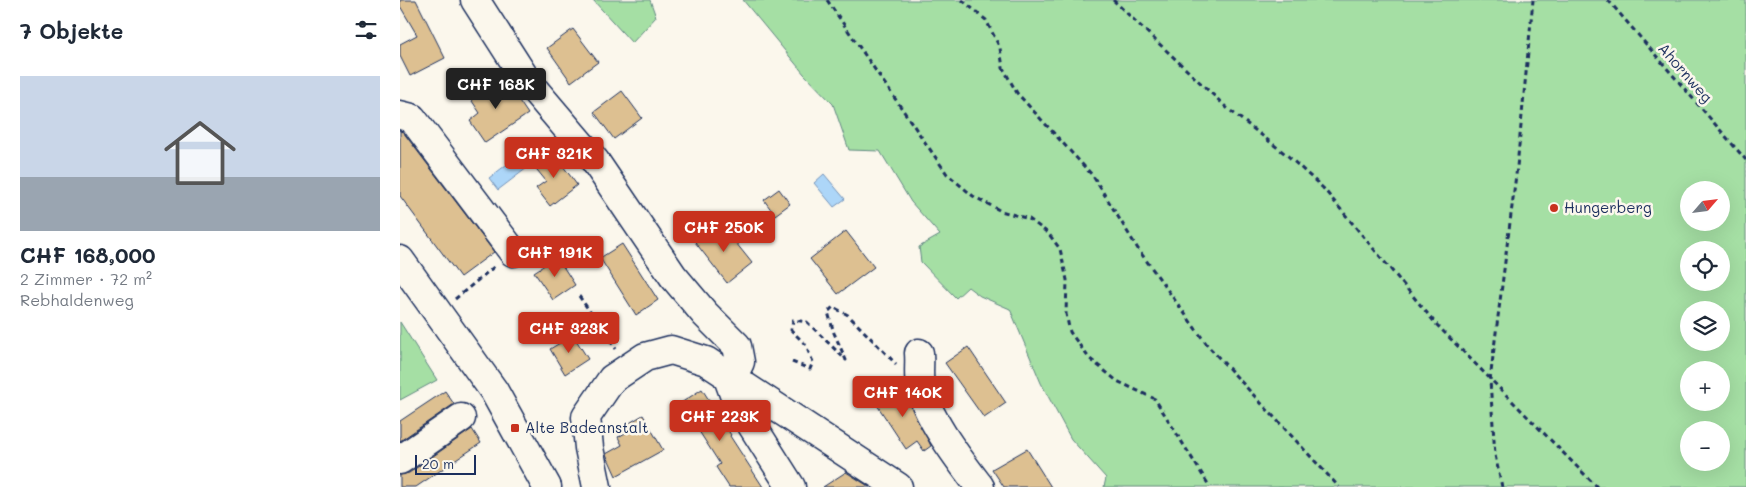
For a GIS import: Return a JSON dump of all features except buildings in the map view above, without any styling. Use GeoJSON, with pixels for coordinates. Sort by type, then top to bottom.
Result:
{"type":"FeatureCollection","features":[{"type":"Feature","properties":{"kind":"street"},"geometry":{"type":"LineString","coordinates":[[475,0],[527,81],[595,161],[673,276],[705,314],[738,346],[740,362],[734,374],[728,378]]}},
{"type":"Feature","properties":{"kind":"street"},"geometry":{"type":"LineString","coordinates":[[404,106],[513,252]]}},
{"type":"Feature","properties":{"kind":"street"},"geometry":{"type":"LineString","coordinates":[[400,260],[494,391],[547,487]]}},
{"type":"Feature","properties":{"kind":"street"},"geometry":{"type":"LineString","coordinates":[[597,487],[589,448],[586,417],[612,379],[645,357],[671,350],[706,361],[728,378],[898,487]]}},
{"type":"Feature","properties":{"kind":"street"},"geometry":{"type":"LineString","coordinates":[[920,361],[920,384],[925,402],[955,454],[980,487]]}},
{"type":"Feature","properties":{"kind":"street"},"geometry":{"type":"LineString","coordinates":[[728,378],[736,400],[791,487]]}},
{"type":"Feature","properties":{"kind":"street"},"geometry":{"type":"LineString","coordinates":[[400,460],[461,418]]}},
{"type":"Feature","properties":{"kind":"path"},"geometry":{"type":"LineString","coordinates":[[827,0],[948,174],[973,196],[1001,211],[1029,219],[1048,233],[1060,249],[1067,280],[1066,314],[1070,332],[1089,358],[1117,381],[1155,399],[1210,487]]}},
{"type":"Feature","properties":{"kind":"path"},"geometry":{"type":"LineString","coordinates":[[962,0],[986,20],[1000,48],[1003,68],[1017,93],[1093,176],[1138,249],[1208,346],[1339,487]]}},
{"type":"Feature","properties":{"kind":"path"},"geometry":{"type":"LineString","coordinates":[[1113,0],[1227,108],[1288,156],[1323,188],[1437,325],[1597,487]]}},
{"type":"Feature","properties":{"kind":"path"},"geometry":{"type":"LineString","coordinates":[[1502,487],[1494,455],[1490,380],[1517,167],[1533,0]]}},
{"type":"Feature","properties":{"kind":"path","name":"Ahornweg"},"geometry":{"type":"LineString","coordinates":[[1608,0],[1746,160]]}},
{"type":"Feature","properties":{"kind":"path"},"geometry":{"type":"LineString","coordinates":[[453,300],[513,252]]}},
{"type":"Feature","properties":{"kind":"path"},"geometry":{"type":"LineString","coordinates":[[579,296],[629,368]]}},
{"type":"Feature","properties":{"kind":"path"},"geometry":{"type":"LineString","coordinates":[[792,362],[810,369],[812,362],[805,344],[791,330],[793,320],[807,322],[846,360],[834,333],[828,312],[833,306],[848,315],[896,364],[920,361]]}},
{"type":"Feature","properties":{"kind":"green space"},"geometry":{"type":"Polygon","coordinates":[[[593,0],[650,0],[656,17],[632,43],[593,0]]]}},
{"type":"Feature","properties":{"kind":"green space"},"geometry":{"type":"Polygon","coordinates":[[[743,0],[1746,0],[1746,487],[1104,487],[1106,478],[1071,439],[1041,383],[1010,309],[980,296],[968,287],[956,298],[921,262],[919,247],[940,235],[911,202],[880,151],[849,150],[833,104],[804,74],[743,0]]]}},
{"type":"Feature","properties":{"kind":"green space"},"geometry":{"type":"Polygon","coordinates":[[[400,322],[437,380],[400,400],[400,322]]]}},
{"type":"Feature","properties":{"kind":"water"},"geometry":{"type":"Polygon","coordinates":[[[518,156],[527,168],[498,190],[489,178],[518,156]]]}},
{"type":"Feature","properties":{"kind":"water"},"geometry":{"type":"Polygon","coordinates":[[[824,174],[845,199],[834,207],[814,183],[824,174]]]}},
{"type":"Feature","properties":{"kind":"place","name":"Hungerberg"},"geometry":{"type":"Point","coordinates":[1554,208]}},
{"type":"Feature","properties":{"kind":"place","name":"Alte Badeanstalt"},"geometry":{"type":"Point","coordinates":[515,428]}}]}
